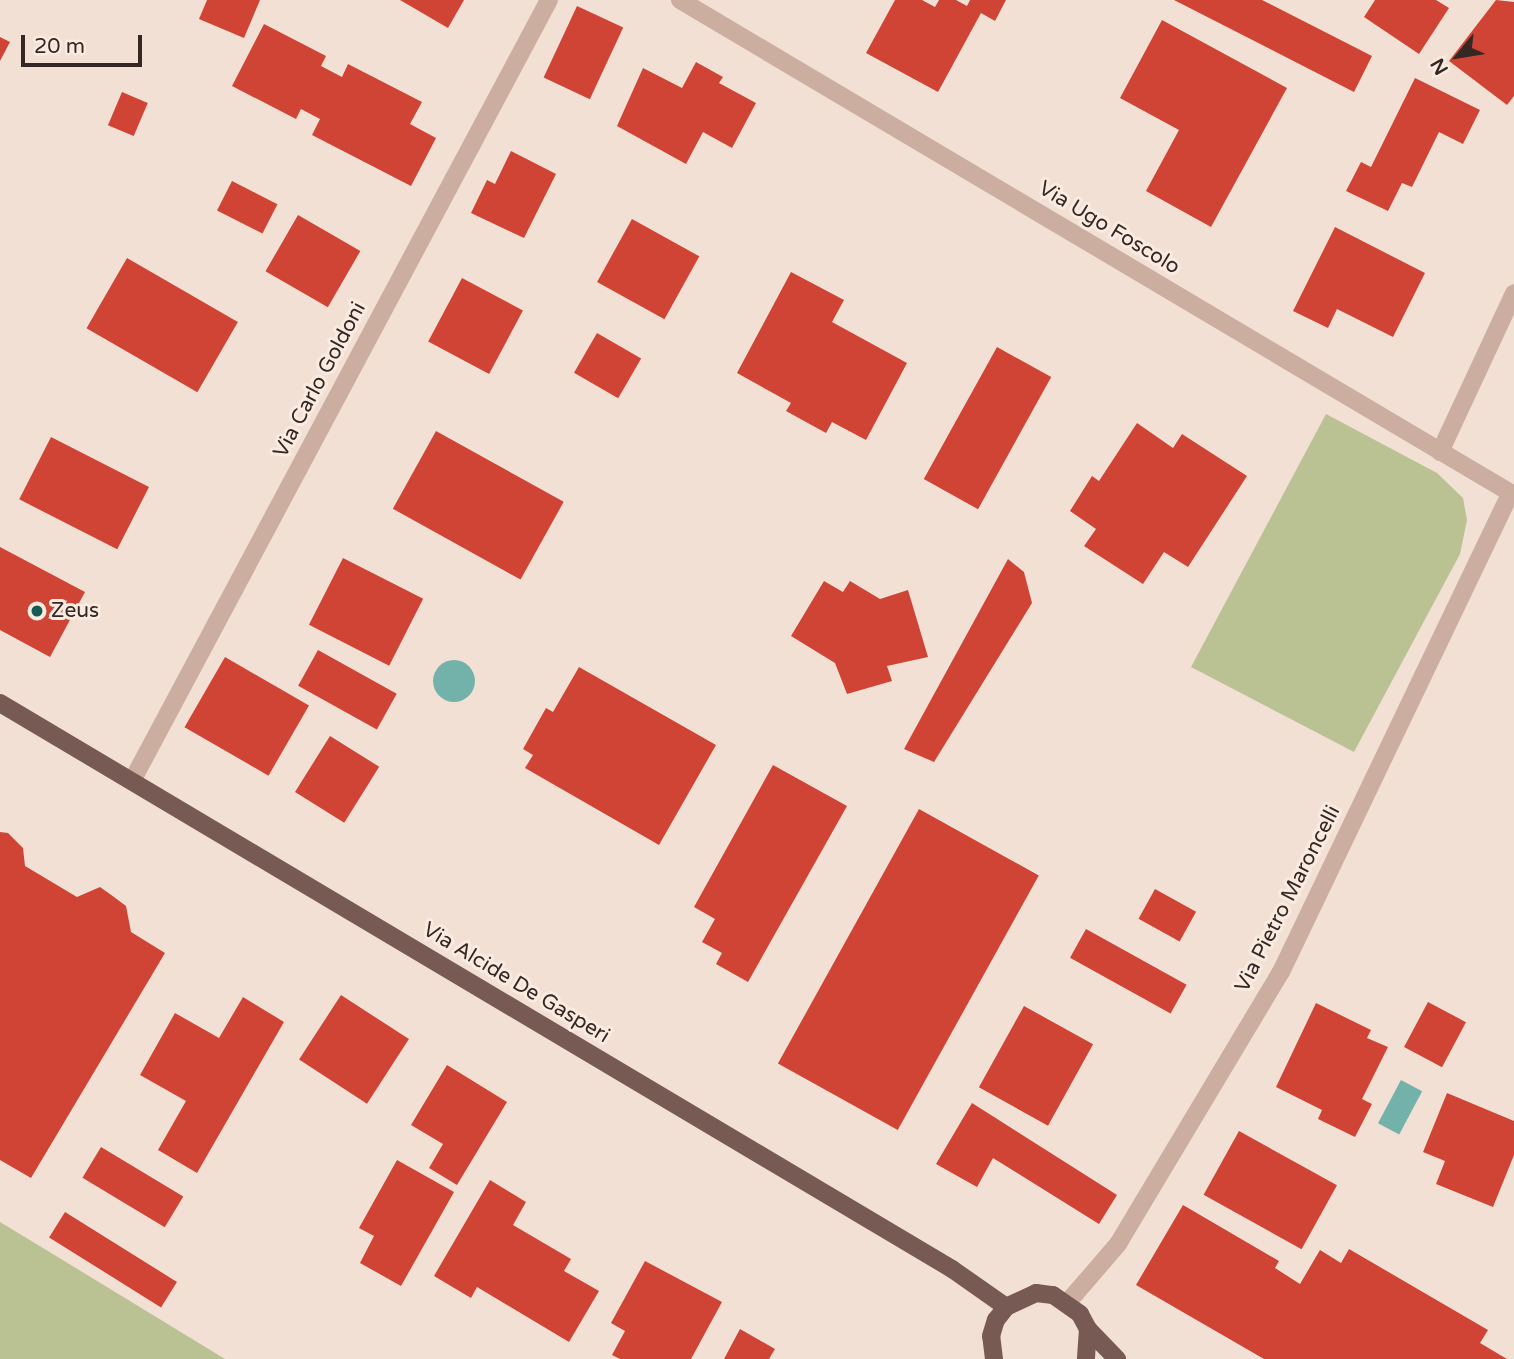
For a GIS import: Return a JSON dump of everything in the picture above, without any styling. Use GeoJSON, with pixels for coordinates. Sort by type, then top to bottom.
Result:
{"type":"FeatureCollection","features":[{"type":"Feature","properties":{"kind":"main road","name":"Via Alcide De Gasperi"},"geometry":{"type":"LineString","coordinates":[[0,703],[952,1269],[1006,1307]]}},
{"type":"Feature","properties":{"kind":"main road"},"geometry":{"type":"LineString","coordinates":[[992,1357],[996,1320],[1006,1307],[1036,1293],[1069,1303],[1088,1329],[1117,1359]]}},
{"type":"Feature","properties":{"kind":"main road"},"geometry":{"type":"LineString","coordinates":[[1086,1359],[1088,1329]]}},
{"type":"Feature","properties":{"kind":"street","name":"Via Carlo Goldoni"},"geometry":{"type":"LineString","coordinates":[[132,781],[549,0]]}},
{"type":"Feature","properties":{"kind":"street","name":"Via Ugo Foscolo"},"geometry":{"type":"LineString","coordinates":[[680,0],[1512,494]]}},
{"type":"Feature","properties":{"kind":"street"},"geometry":{"type":"LineString","coordinates":[[1440,452],[1514,293]]}},
{"type":"Feature","properties":{"kind":"street","name":"Via Pietro Maroncelli"},"geometry":{"type":"LineString","coordinates":[[1069,1303],[1118,1244],[1281,972],[1512,494]]}},
{"type":"Feature","properties":{"kind":"green space"},"geometry":{"type":"Polygon","coordinates":[[[1326,414],[1437,473],[1463,498],[1467,520],[1460,554],[1354,752],[1191,667],[1326,414]]]}},
{"type":"Feature","properties":{"kind":"green space"},"geometry":{"type":"Polygon","coordinates":[[[0,1222],[43,1248],[225,1359],[0,1359],[0,1222]]]}},
{"type":"Feature","properties":{"kind":"water"},"geometry":{"type":"Polygon","coordinates":[[[454,660],[469,666],[475,681],[469,696],[454,702],[439,696],[433,681],[439,666],[454,660]]]}},
{"type":"Feature","properties":{"kind":"water"},"geometry":{"type":"Polygon","coordinates":[[[1401,1080],[1422,1091],[1399,1135],[1378,1123],[1401,1080]]]}},
{"type":"Feature","properties":{"kind":"building"},"geometry":{"type":"Polygon","coordinates":[[[207,0],[260,0],[244,38],[199,19],[207,0]]]}},
{"type":"Feature","properties":{"kind":"building"},"geometry":{"type":"Polygon","coordinates":[[[400,0],[464,0],[448,28],[400,0]]]}},
{"type":"Feature","properties":{"kind":"building"},"geometry":{"type":"Polygon","coordinates":[[[895,0],[922,0],[935,7],[939,0],[956,0],[967,6],[970,0],[1006,0],[995,21],[981,13],[938,92],[866,53],[895,0]]]}},
{"type":"Feature","properties":{"kind":"building"},"geometry":{"type":"Polygon","coordinates":[[[1174,0],[1262,0],[1372,56],[1354,92],[1174,0]]]}},
{"type":"Feature","properties":{"kind":"building"},"geometry":{"type":"Polygon","coordinates":[[[1375,0],[1436,0],[1449,8],[1419,54],[1364,17],[1375,0]]]}},
{"type":"Feature","properties":{"kind":"building"},"geometry":{"type":"Polygon","coordinates":[[[1496,0],[1514,2],[1514,96],[1507,105],[1449,61],[1496,0]]]}},
{"type":"Feature","properties":{"kind":"building"},"geometry":{"type":"Polygon","coordinates":[[[577,6],[623,28],[590,99],[544,78],[577,6]]]}},
{"type":"Feature","properties":{"kind":"building"},"geometry":{"type":"Polygon","coordinates":[[[1162,20],[1287,88],[1211,227],[1146,191],[1179,130],[1120,98],[1162,20]]]}},
{"type":"Feature","properties":{"kind":"building"},"geometry":{"type":"Polygon","coordinates":[[[264,24],[326,56],[321,66],[342,77],[348,64],[422,102],[410,124],[436,138],[411,186],[312,135],[320,119],[301,109],[296,119],[232,86],[264,24]]]}},
{"type":"Feature","properties":{"kind":"building"},"geometry":{"type":"Polygon","coordinates":[[[0,37],[10,42],[0,61],[0,37]]]}},
{"type":"Feature","properties":{"kind":"building"},"geometry":{"type":"Polygon","coordinates":[[[696,62],[723,77],[719,83],[756,103],[732,148],[703,132],[686,164],[617,126],[643,68],[682,88],[696,62]]]}},
{"type":"Feature","properties":{"kind":"building"},"geometry":{"type":"Polygon","coordinates":[[[1415,78],[1480,110],[1463,144],[1439,132],[1412,187],[1402,183],[1388,211],[1346,191],[1361,162],[1371,167],[1415,78]]]}},
{"type":"Feature","properties":{"kind":"building"},"geometry":{"type":"Polygon","coordinates":[[[122,92],[148,103],[134,136],[108,125],[122,92]]]}},
{"type":"Feature","properties":{"kind":"building"},"geometry":{"type":"Polygon","coordinates":[[[511,151],[556,174],[524,238],[471,213],[487,180],[495,184],[511,151]]]}},
{"type":"Feature","properties":{"kind":"building"},"geometry":{"type":"Polygon","coordinates":[[[232,181],[277,204],[262,234],[217,210],[232,181]]]}},
{"type":"Feature","properties":{"kind":"building"},"geometry":{"type":"Polygon","coordinates":[[[298,215],[360,251],[328,307],[266,271],[298,215]]]}},
{"type":"Feature","properties":{"kind":"building"},"geometry":{"type":"Polygon","coordinates":[[[632,219],[699,256],[664,319],[597,282],[632,219]]]}},
{"type":"Feature","properties":{"kind":"building"},"geometry":{"type":"Polygon","coordinates":[[[1335,227],[1425,273],[1393,337],[1337,309],[1328,328],[1293,311],[1335,227]]]}},
{"type":"Feature","properties":{"kind":"building"},"geometry":{"type":"Polygon","coordinates":[[[127,258],[238,322],[197,392],[86,328],[127,258]]]}},
{"type":"Feature","properties":{"kind":"building"},"geometry":{"type":"Polygon","coordinates":[[[791,272],[844,300],[832,322],[907,363],[866,440],[832,422],[826,433],[786,411],[791,403],[737,373],[791,272]]]}},
{"type":"Feature","properties":{"kind":"building"},"geometry":{"type":"Polygon","coordinates":[[[462,278],[523,310],[489,374],[428,342],[462,278]]]}},
{"type":"Feature","properties":{"kind":"building"},"geometry":{"type":"Polygon","coordinates":[[[597,333],[641,358],[618,398],[574,373],[597,333]]]}},
{"type":"Feature","properties":{"kind":"building"},"geometry":{"type":"Polygon","coordinates":[[[997,347],[1051,377],[978,509],[924,479],[997,347]]]}},
{"type":"Feature","properties":{"kind":"building"},"geometry":{"type":"Polygon","coordinates":[[[1137,423],[1173,448],[1182,434],[1247,476],[1188,567],[1164,552],[1143,584],[1084,546],[1096,529],[1070,511],[1092,476],[1099,481],[1137,423]]]}},
{"type":"Feature","properties":{"kind":"building"},"geometry":{"type":"Polygon","coordinates":[[[436,431],[564,502],[521,580],[393,509],[436,431]]]}},
{"type":"Feature","properties":{"kind":"building"},"geometry":{"type":"Polygon","coordinates":[[[51,437],[149,487],[117,549],[19,499],[51,437]]]}},
{"type":"Feature","properties":{"kind":"building","name":"Zeus"},"geometry":{"type":"Polygon","coordinates":[[[0,547],[85,592],[50,657],[0,630],[0,547]]]}},
{"type":"Feature","properties":{"kind":"building"},"geometry":{"type":"Polygon","coordinates":[[[343,558],[423,599],[389,666],[309,625],[343,558]]]}},
{"type":"Feature","properties":{"kind":"building"},"geometry":{"type":"Polygon","coordinates":[[[1008,559],[1024,572],[1032,603],[934,762],[904,749],[1008,559]]]}},
{"type":"Feature","properties":{"kind":"building"},"geometry":{"type":"Polygon","coordinates":[[[824,581],[843,592],[850,581],[880,599],[908,590],[928,657],[887,666],[892,681],[847,694],[835,663],[791,636],[824,581]]]}},
{"type":"Feature","properties":{"kind":"building"},"geometry":{"type":"Polygon","coordinates":[[[318,650],[397,694],[377,729],[298,686],[318,650]]]}},
{"type":"Feature","properties":{"kind":"building"},"geometry":{"type":"Polygon","coordinates":[[[225,657],[309,706],[269,776],[184,727],[225,657]]]}},
{"type":"Feature","properties":{"kind":"building"},"geometry":{"type":"Polygon","coordinates":[[[579,667],[716,745],[659,845],[525,768],[533,755],[523,749],[546,708],[553,712],[579,667]]]}},
{"type":"Feature","properties":{"kind":"building"},"geometry":{"type":"Polygon","coordinates":[[[330,736],[379,767],[344,823],[295,792],[330,736]]]}},
{"type":"Feature","properties":{"kind":"building"},"geometry":{"type":"Polygon","coordinates":[[[773,765],[847,806],[748,982],[716,964],[722,953],[702,942],[715,919],[694,907],[773,765]]]}},
{"type":"Feature","properties":{"kind":"building"},"geometry":{"type":"Polygon","coordinates":[[[919,809],[1039,875],[898,1130],[778,1064],[919,809]]]}},
{"type":"Feature","properties":{"kind":"building"},"geometry":{"type":"Polygon","coordinates":[[[0,832],[8,833],[23,848],[25,866],[77,897],[100,887],[114,897],[126,906],[131,932],[165,953],[31,1178],[0,1160],[0,832]]]}},
{"type":"Feature","properties":{"kind":"building"},"geometry":{"type":"Polygon","coordinates":[[[1155,889],[1196,912],[1180,942],[1139,919],[1155,889]]]}},
{"type":"Feature","properties":{"kind":"building"},"geometry":{"type":"Polygon","coordinates":[[[1086,929],[1187,985],[1171,1014],[1070,958],[1086,929]]]}},
{"type":"Feature","properties":{"kind":"building"},"geometry":{"type":"Polygon","coordinates":[[[341,995],[409,1039],[367,1104],[299,1060],[341,995]]]}},
{"type":"Feature","properties":{"kind":"building"},"geometry":{"type":"Polygon","coordinates":[[[243,997],[284,1022],[197,1173],[158,1150],[186,1101],[140,1075],[175,1013],[219,1038],[243,997]]]}},
{"type":"Feature","properties":{"kind":"building"},"geometry":{"type":"Polygon","coordinates":[[[1428,1002],[1466,1022],[1442,1067],[1404,1047],[1428,1002]]]}},
{"type":"Feature","properties":{"kind":"building"},"geometry":{"type":"Polygon","coordinates":[[[1316,1003],[1371,1030],[1367,1038],[1388,1047],[1362,1099],[1372,1104],[1355,1137],[1318,1119],[1322,1110],[1276,1087],[1316,1003]]]}},
{"type":"Feature","properties":{"kind":"building"},"geometry":{"type":"Polygon","coordinates":[[[1024,1006],[1093,1044],[1048,1126],[979,1087],[1024,1006]]]}},
{"type":"Feature","properties":{"kind":"building"},"geometry":{"type":"Polygon","coordinates":[[[447,1065],[507,1102],[457,1185],[429,1168],[443,1144],[411,1125],[447,1065]]]}},
{"type":"Feature","properties":{"kind":"building"},"geometry":{"type":"Polygon","coordinates":[[[1447,1093],[1514,1121],[1514,1155],[1493,1207],[1436,1184],[1445,1161],[1423,1152],[1447,1093]]]}},
{"type":"Feature","properties":{"kind":"building"},"geometry":{"type":"Polygon","coordinates":[[[972,1103],[1117,1195],[1099,1224],[993,1158],[977,1187],[936,1164],[972,1103]]]}},
{"type":"Feature","properties":{"kind":"building"},"geometry":{"type":"Polygon","coordinates":[[[1239,1131],[1337,1185],[1302,1249],[1204,1195],[1239,1131]]]}},
{"type":"Feature","properties":{"kind":"building"},"geometry":{"type":"Polygon","coordinates":[[[101,1147],[183,1196],[165,1227],[82,1178],[101,1147]]]}},
{"type":"Feature","properties":{"kind":"building"},"geometry":{"type":"Polygon","coordinates":[[[397,1160],[454,1192],[401,1286],[360,1263],[374,1236],[359,1228],[397,1160]]]}},
{"type":"Feature","properties":{"kind":"building"},"geometry":{"type":"Polygon","coordinates":[[[490,1180],[526,1202],[513,1225],[571,1259],[564,1271],[599,1291],[569,1342],[477,1287],[471,1298],[434,1276],[490,1180]]]}},
{"type":"Feature","properties":{"kind":"building"},"geometry":{"type":"Polygon","coordinates":[[[1183,1205],[1279,1261],[1275,1268],[1300,1284],[1320,1250],[1341,1263],[1349,1249],[1488,1330],[1480,1343],[1507,1359],[1264,1359],[1136,1285],[1183,1205]]]}},
{"type":"Feature","properties":{"kind":"building"},"geometry":{"type":"Polygon","coordinates":[[[65,1212],[177,1282],[161,1307],[49,1237],[65,1212]]]}},
{"type":"Feature","properties":{"kind":"building"},"geometry":{"type":"Polygon","coordinates":[[[645,1261],[722,1302],[691,1359],[620,1359],[612,1355],[625,1331],[611,1323],[645,1261]]]}},
{"type":"Feature","properties":{"kind":"building"},"geometry":{"type":"Polygon","coordinates":[[[740,1329],[775,1349],[769,1359],[724,1359],[740,1329]]]}},
{"type":"Feature","properties":{"kind":"place","name":"Zeus"},"geometry":{"type":"Point","coordinates":[37,611]}}]}
